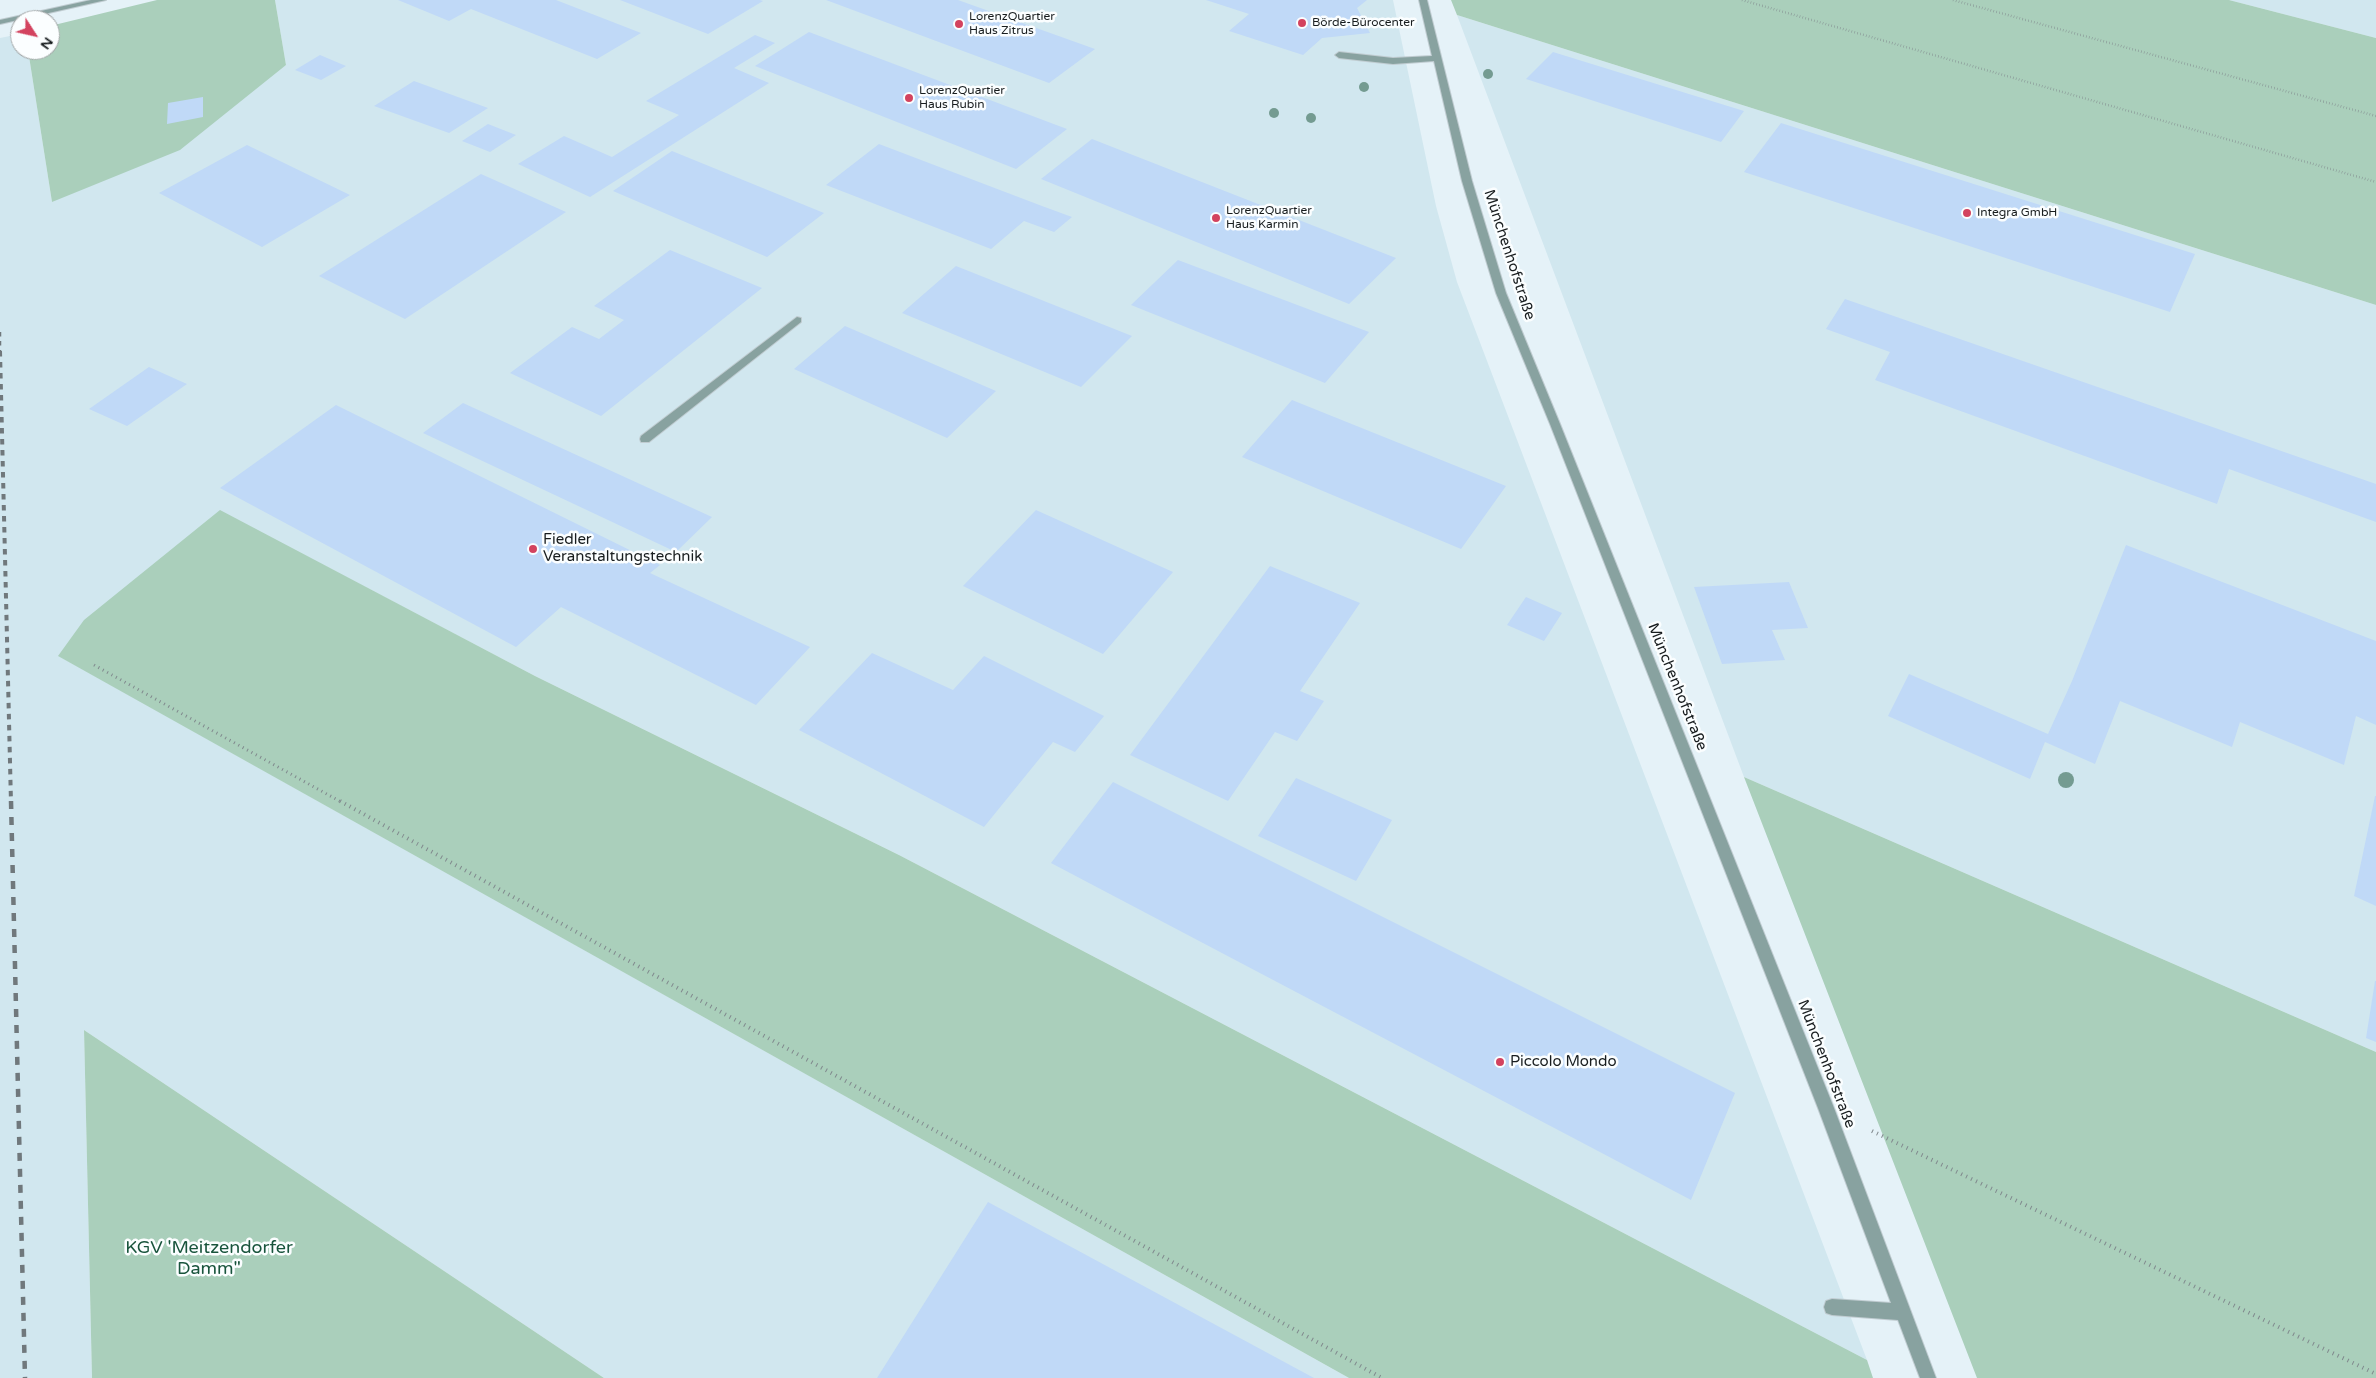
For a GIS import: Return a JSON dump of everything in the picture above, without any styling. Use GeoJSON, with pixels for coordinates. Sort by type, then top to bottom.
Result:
{"type":"FeatureCollection","features":[{"type":"Feature","properties":{"kind":"street"},"geometry":{"type":"LineString","coordinates":[[0,22],[102,0]]}},
{"type":"Feature","properties":{"kind":"street","name":"Münchenhofstraße"},"geometry":{"type":"LineString","coordinates":[[1423,0],[1467,181],[1501,293],[1826,1108],[1928,1378]]}},
{"type":"Feature","properties":{"kind":"street"},"geometry":{"type":"LineString","coordinates":[[1338,55],[1393,61],[1438,58]]}},
{"type":"Feature","properties":{"kind":"street"},"geometry":{"type":"LineString","coordinates":[[646,440],[797,320]]}},
{"type":"Feature","properties":{"kind":"street"},"geometry":{"type":"LineString","coordinates":[[1832,1307],[1904,1312]]}},
{"type":"Feature","properties":{"kind":"path"},"geometry":{"type":"LineString","coordinates":[[1742,0],[2376,182]]}},
{"type":"Feature","properties":{"kind":"path"},"geometry":{"type":"LineString","coordinates":[[1953,0],[2376,116]]}},
{"type":"Feature","properties":{"kind":"path"},"geometry":{"type":"LineString","coordinates":[[94,665],[1382,1378]]}},
{"type":"Feature","properties":{"kind":"path"},"geometry":{"type":"LineString","coordinates":[[1826,1108],[2376,1374]]}},
{"type":"Feature","properties":{"kind":"shaded area"},"geometry":{"type":"Polygon","coordinates":[[[275,0],[1393,0],[1436,206],[1457,282],[1867,1360],[899,855],[535,676],[220,511],[59,656],[1349,1378],[604,1378],[84,1030],[92,1378],[0,1378],[0,38],[10,36],[10,60],[30,60],[52,202],[286,65],[275,0]]]}},
{"type":"Feature","properties":{"kind":"shaded area"},"geometry":{"type":"Polygon","coordinates":[[[2229,0],[2376,0],[2376,38],[2229,0]]]}},
{"type":"Feature","properties":{"kind":"shaded area"},"geometry":{"type":"Polygon","coordinates":[[[1457,15],[2376,305],[2376,1052],[1744,777],[1457,15]]]}},
{"type":"Feature","properties":{"kind":"green space"},"geometry":{"type":"Polygon","coordinates":[[[157,0],[275,0],[286,65],[180,150],[52,202],[30,60],[60,60],[60,24],[157,0]]]}},
{"type":"Feature","properties":{"kind":"green space"},"geometry":{"type":"Polygon","coordinates":[[[1451,0],[2229,0],[2376,38],[2376,305],[1457,15],[1451,0]]]}},
{"type":"Feature","properties":{"kind":"green space"},"geometry":{"type":"Polygon","coordinates":[[[220,510],[535,676],[899,855],[1867,1360],[1873,1378],[1349,1378],[58,656],[84,620],[220,510]]]}},
{"type":"Feature","properties":{"kind":"green space"},"geometry":{"type":"Polygon","coordinates":[[[1744,777],[2376,1052],[2376,1378],[1977,1378],[1744,777]]]}},
{"type":"Feature","properties":{"kind":"green space","name":"KGV 'Meitzendorfer Damm\""},"geometry":{"type":"Polygon","coordinates":[[[84,1030],[604,1378],[92,1378],[84,1030]]]}},
{"type":"Feature","properties":{"kind":"building"},"geometry":{"type":"Polygon","coordinates":[[[398,0],[556,0],[641,33],[597,59],[471,9],[449,21],[398,0]]]}},
{"type":"Feature","properties":{"kind":"building"},"geometry":{"type":"Polygon","coordinates":[[[620,0],[760,0],[763,1],[708,34],[620,0]]]}},
{"type":"Feature","properties":{"kind":"building","name":"LorenzQuartier Haus Zitrus"},"geometry":{"type":"Polygon","coordinates":[[[826,0],[958,0],[1095,49],[1049,83],[826,0]]]}},
{"type":"Feature","properties":{"kind":"building","name":"Börde-Bürocenter"},"geometry":{"type":"Polygon","coordinates":[[[1206,0],[1367,0],[1357,8],[1370,33],[1322,38],[1303,55],[1229,31],[1249,14],[1206,0]]]}},
{"type":"Feature","properties":{"kind":"building","name":"LorenzQuartier Haus Rubin"},"geometry":{"type":"Polygon","coordinates":[[[809,32],[1067,129],[1016,169],[755,66],[809,32]]]}},
{"type":"Feature","properties":{"kind":"building"},"geometry":{"type":"Polygon","coordinates":[[[755,35],[775,43],[734,68],[769,83],[590,197],[518,164],[564,136],[612,157],[679,115],[646,101],[755,35]]]}},
{"type":"Feature","properties":{"kind":"building"},"geometry":{"type":"Polygon","coordinates":[[[1553,52],[1744,111],[1721,142],[1526,79],[1553,52]]]}},
{"type":"Feature","properties":{"kind":"building"},"geometry":{"type":"Polygon","coordinates":[[[320,55],[346,66],[321,80],[295,70],[320,55]]]}},
{"type":"Feature","properties":{"kind":"building"},"geometry":{"type":"Polygon","coordinates":[[[414,81],[488,108],[449,133],[374,106],[414,81]]]}},
{"type":"Feature","properties":{"kind":"building"},"geometry":{"type":"Polygon","coordinates":[[[203,97],[203,117],[167,124],[168,103],[203,97]]]}},
{"type":"Feature","properties":{"kind":"building","name":"Integra GmbH"},"geometry":{"type":"Polygon","coordinates":[[[1781,123],[2195,254],[2170,312],[1744,172],[1781,123]]]}},
{"type":"Feature","properties":{"kind":"building"},"geometry":{"type":"Polygon","coordinates":[[[488,124],[516,135],[490,152],[462,141],[488,124]]]}},
{"type":"Feature","properties":{"kind":"building","name":"LorenzQuartier Haus Karmin"},"geometry":{"type":"Polygon","coordinates":[[[1092,139],[1396,258],[1349,304],[1041,179],[1092,139]]]}},
{"type":"Feature","properties":{"kind":"building"},"geometry":{"type":"Polygon","coordinates":[[[879,144],[1072,217],[1054,232],[1024,221],[991,249],[826,185],[879,144]]]}},
{"type":"Feature","properties":{"kind":"building"},"geometry":{"type":"Polygon","coordinates":[[[247,145],[350,195],[262,247],[159,193],[247,145]]]}},
{"type":"Feature","properties":{"kind":"building"},"geometry":{"type":"Polygon","coordinates":[[[672,151],[824,213],[767,257],[613,191],[672,151]]]}},
{"type":"Feature","properties":{"kind":"building"},"geometry":{"type":"Polygon","coordinates":[[[481,174],[566,212],[405,319],[319,276],[481,174]]]}},
{"type":"Feature","properties":{"kind":"building"},"geometry":{"type":"Polygon","coordinates":[[[670,250],[762,288],[601,416],[510,373],[572,327],[599,339],[624,320],[594,306],[670,250]]]}},
{"type":"Feature","properties":{"kind":"building"},"geometry":{"type":"Polygon","coordinates":[[[1178,260],[1369,332],[1325,383],[1131,305],[1178,260]]]}},
{"type":"Feature","properties":{"kind":"building"},"geometry":{"type":"Polygon","coordinates":[[[956,266],[1132,336],[1081,387],[902,313],[956,266]]]}},
{"type":"Feature","properties":{"kind":"building"},"geometry":{"type":"Polygon","coordinates":[[[1845,299],[2376,484],[2376,522],[2229,469],[2217,504],[1875,380],[1890,352],[1826,329],[1845,299]]]}},
{"type":"Feature","properties":{"kind":"building"},"geometry":{"type":"Polygon","coordinates":[[[845,326],[996,391],[947,438],[794,369],[845,326]]]}},
{"type":"Feature","properties":{"kind":"building"},"geometry":{"type":"Polygon","coordinates":[[[149,367],[187,384],[127,426],[89,409],[149,367]]]}},
{"type":"Feature","properties":{"kind":"building"},"geometry":{"type":"Polygon","coordinates":[[[1292,400],[1506,486],[1461,549],[1242,457],[1292,400]]]}},
{"type":"Feature","properties":{"kind":"building"},"geometry":{"type":"Polygon","coordinates":[[[463,403],[712,517],[676,552],[423,433],[463,403]]]}},
{"type":"Feature","properties":{"kind":"building"},"geometry":{"type":"Polygon","coordinates":[[[336,405],[660,565],[650,573],[810,647],[756,705],[561,607],[516,647],[220,488],[336,405]]]}},
{"type":"Feature","properties":{"kind":"building"},"geometry":{"type":"Polygon","coordinates":[[[1036,510],[1173,572],[1103,654],[963,586],[1036,510]]]}},
{"type":"Feature","properties":{"kind":"building"},"geometry":{"type":"Polygon","coordinates":[[[2126,545],[2376,641],[2376,725],[2356,716],[2344,765],[2240,722],[2232,747],[2120,701],[2095,764],[2045,742],[2030,779],[1888,716],[1909,674],[2048,734],[2072,681],[2126,545]]]}},
{"type":"Feature","properties":{"kind":"building"},"geometry":{"type":"Polygon","coordinates":[[[1270,566],[1360,603],[1300,691],[1324,701],[1297,741],[1275,732],[1228,801],[1130,755],[1270,566]]]}},
{"type":"Feature","properties":{"kind":"building"},"geometry":{"type":"Polygon","coordinates":[[[1789,582],[1808,628],[1772,630],[1785,660],[1722,664],[1694,587],[1789,582]]]}},
{"type":"Feature","properties":{"kind":"building"},"geometry":{"type":"Polygon","coordinates":[[[1526,597],[1562,613],[1544,641],[1507,625],[1526,597]]]}},
{"type":"Feature","properties":{"kind":"building"},"geometry":{"type":"Polygon","coordinates":[[[872,653],[953,690],[984,656],[1104,716],[1075,752],[1053,742],[984,827],[799,730],[872,653]]]}},
{"type":"Feature","properties":{"kind":"building"},"geometry":{"type":"Polygon","coordinates":[[[1296,778],[1392,820],[1356,881],[1258,836],[1296,778]]]}},
{"type":"Feature","properties":{"kind":"building"},"geometry":{"type":"Polygon","coordinates":[[[1113,782],[1735,1093],[1691,1200],[1051,863],[1113,782]]]}},
{"type":"Feature","properties":{"kind":"building"},"geometry":{"type":"Polygon","coordinates":[[[2376,796],[2376,906],[2354,896],[2376,796]]]}},
{"type":"Feature","properties":{"kind":"building"},"geometry":{"type":"Polygon","coordinates":[[[2376,981],[2376,1042],[2366,1038],[2376,981]]]}},
{"type":"Feature","properties":{"kind":"building"},"geometry":{"type":"Polygon","coordinates":[[[988,1202],[1314,1378],[877,1378],[988,1202]]]}},
{"type":"Feature","properties":{"kind":"railway"},"geometry":{"type":"LineString","coordinates":[[0,332],[0,351]]}},
{"type":"Feature","properties":{"kind":"railway"},"geometry":{"type":"LineString","coordinates":[[0,351],[11,803]]}},
{"type":"Feature","properties":{"kind":"railway"},"geometry":{"type":"LineString","coordinates":[[11,801],[25,1378]]}},
{"type":"Feature","properties":{"kind":"place","name":"Börde-Bürocenter"},"geometry":{"type":"Point","coordinates":[1302,23]}},
{"type":"Feature","properties":{"kind":"place","name":"LorenzQuartier Haus Zitrus"},"geometry":{"type":"Point","coordinates":[959,24]}},
{"type":"Feature","properties":{"kind":"place","name":"LorenzQuartier Haus Rubin"},"geometry":{"type":"Point","coordinates":[909,98]}},
{"type":"Feature","properties":{"kind":"place","name":"Integra GmbH"},"geometry":{"type":"Point","coordinates":[1967,213]}},
{"type":"Feature","properties":{"kind":"place","name":"LorenzQuartier Haus Karmin"},"geometry":{"type":"Point","coordinates":[1216,218]}},
{"type":"Feature","properties":{"kind":"place","name":"Fiedler Veranstaltungstechnik"},"geometry":{"type":"Point","coordinates":[533,549]}},
{"type":"Feature","properties":{"kind":"place","name":"Piccolo Mondo"},"geometry":{"type":"Point","coordinates":[1500,1062]}}]}
